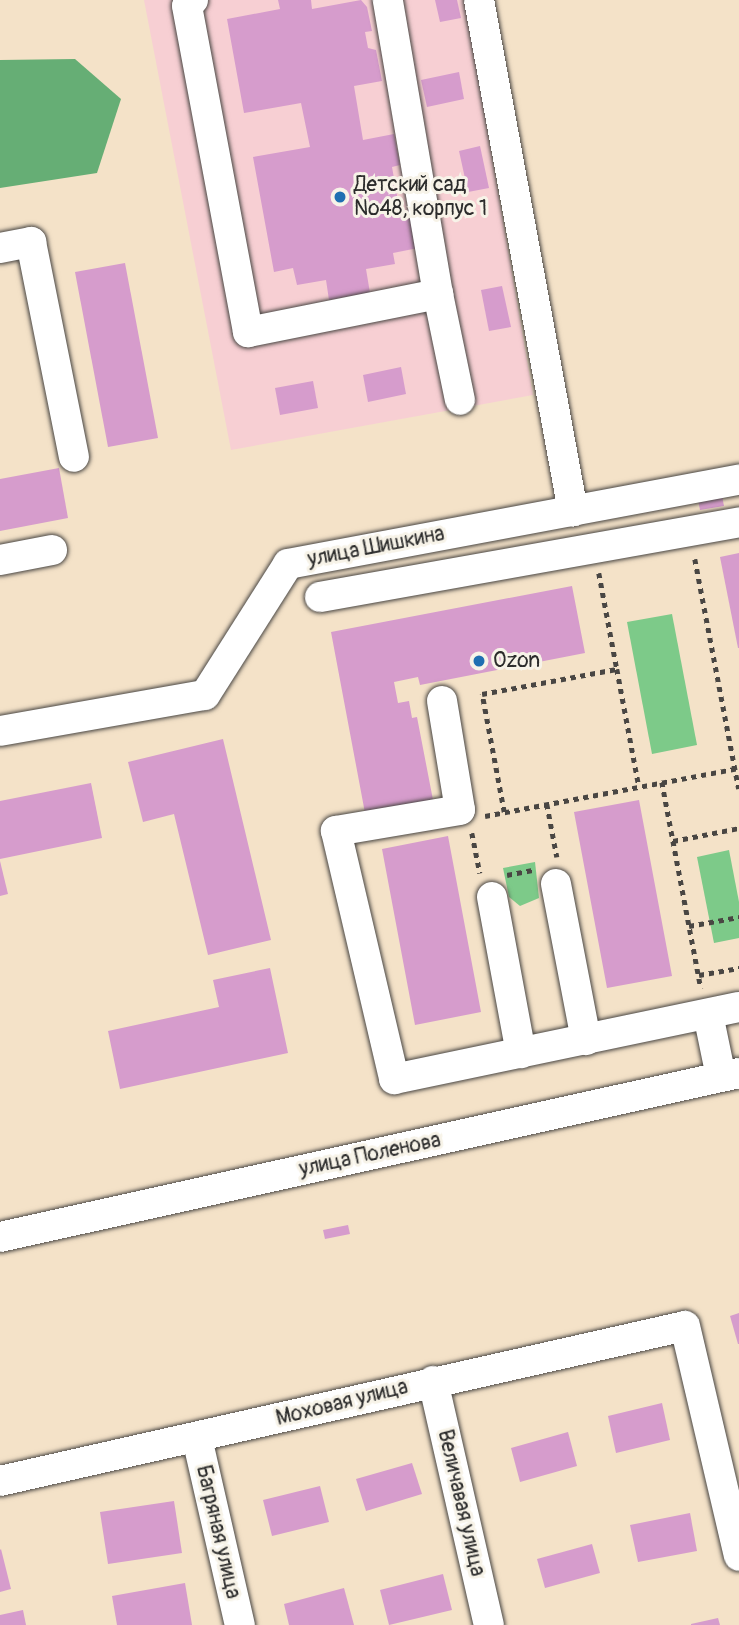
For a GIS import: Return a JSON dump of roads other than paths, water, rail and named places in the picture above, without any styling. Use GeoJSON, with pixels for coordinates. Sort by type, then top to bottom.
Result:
{"type":"FeatureCollection","features":[{"type":"Feature","properties":{"kind":"street"},"geometry":{"type":"LineString","coordinates":[[192,0],[187,6],[248,332],[438,294]]}},
{"type":"Feature","properties":{"kind":"street"},"geometry":{"type":"LineString","coordinates":[[388,0],[438,294],[460,400]]}},
{"type":"Feature","properties":{"kind":"street"},"geometry":{"type":"LineString","coordinates":[[480,0],[573,510]]}},
{"type":"Feature","properties":{"kind":"street"},"geometry":{"type":"LineString","coordinates":[[0,248],[31,242],[74,457]]}},
{"type":"Feature","properties":{"kind":"street","name":"улица Шишкина"},"geometry":{"type":"LineString","coordinates":[[0,731],[205,695],[288,564],[739,480]]}},
{"type":"Feature","properties":{"kind":"street"},"geometry":{"type":"LineString","coordinates":[[320,597],[739,522]]}},
{"type":"Feature","properties":{"kind":"street"},"geometry":{"type":"LineString","coordinates":[[0,560],[52,550]]}},
{"type":"Feature","properties":{"kind":"street"},"geometry":{"type":"LineString","coordinates":[[442,701],[460,810],[336,831],[394,1079],[739,1007]]}},
{"type":"Feature","properties":{"kind":"street"},"geometry":{"type":"LineString","coordinates":[[552,873],[586,1040]]}},
{"type":"Feature","properties":{"kind":"street"},"geometry":{"type":"LineString","coordinates":[[487,883],[521,1053]]}},
{"type":"Feature","properties":{"kind":"street"},"geometry":{"type":"LineString","coordinates":[[707,1014],[730,1075]]}},
{"type":"Feature","properties":{"kind":"street","name":"улица Поленова"},"geometry":{"type":"LineString","coordinates":[[0,1237],[730,1075]]}},
{"type":"Feature","properties":{"kind":"street","name":"Моховая улица"},"geometry":{"type":"LineString","coordinates":[[0,1481],[685,1326],[739,1556]]}},
{"type":"Feature","properties":{"kind":"street","name":"Величавая улица"},"geometry":{"type":"LineString","coordinates":[[433,1381],[489,1625]]}},
{"type":"Feature","properties":{"kind":"street","name":"Багряная улица"},"geometry":{"type":"LineString","coordinates":[[197,1438],[240,1625]]}},
{"type":"Feature","properties":{"kind":"place","name":"Детский сад №48, корпус 1"},"geometry":{"type":"Point","coordinates":[340,197]}},
{"type":"Feature","properties":{"kind":"place","name":"Ozon"},"geometry":{"type":"Point","coordinates":[479,661]}}]}
